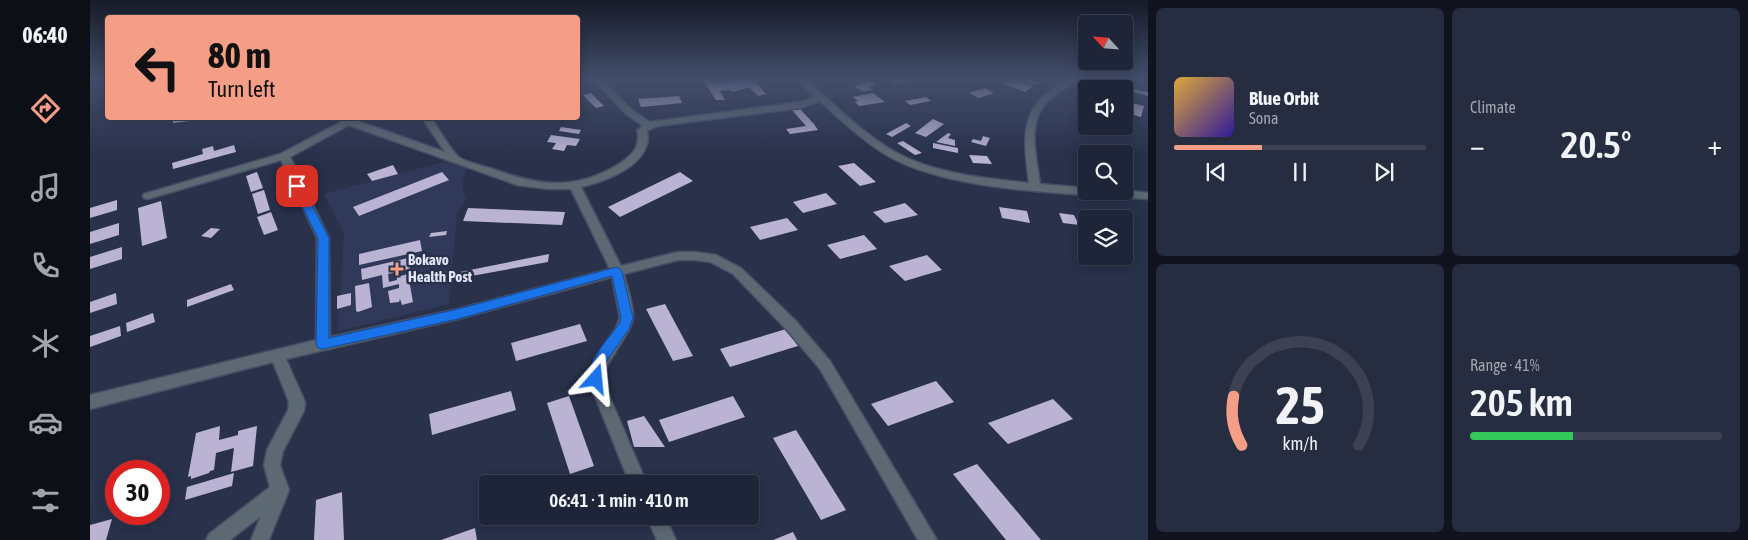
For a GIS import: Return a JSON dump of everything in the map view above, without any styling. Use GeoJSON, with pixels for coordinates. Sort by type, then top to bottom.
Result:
{"type":"FeatureCollection","features":[{"type":"Feature","properties":{"kind":"street"},"geometry":{"type":"LineString","coordinates":[[621,104],[629,112],[650,126]]}},
{"type":"Feature","properties":{"kind":"street"},"geometry":{"type":"LineString","coordinates":[[829,104],[883,149],[902,160],[952,174],[1078,190]]}},
{"type":"Feature","properties":{"kind":"street"},"geometry":{"type":"LineString","coordinates":[[1035,186],[1028,133],[1030,120],[1041,104]]}},
{"type":"Feature","properties":{"kind":"street"},"geometry":{"type":"LineString","coordinates":[[348,120],[456,161],[521,183],[549,186],[574,185],[612,171],[635,157],[642,145],[642,130],[656,123],[801,105],[834,108]]}},
{"type":"Feature","properties":{"kind":"street"},"geometry":{"type":"LineString","coordinates":[[148,196],[284,156],[343,120]]}},
{"type":"Feature","properties":{"kind":"street"},"geometry":{"type":"LineString","coordinates":[[428,120],[456,161]]}},
{"type":"Feature","properties":{"kind":"street"},"geometry":{"type":"LineString","coordinates":[[284,156],[323,238],[323,344]]}},
{"type":"Feature","properties":{"kind":"street"},"geometry":{"type":"LineString","coordinates":[[574,185],[617,271],[627,318],[625,325],[599,361],[596,379],[635,475]]}},
{"type":"Feature","properties":{"kind":"street"},"geometry":{"type":"LineString","coordinates":[[1133,195],[1148,196]]}},
{"type":"Feature","properties":{"kind":"street"},"geometry":{"type":"LineString","coordinates":[[90,402],[323,344],[458,314],[678,256],[712,258],[736,271],[790,324],[825,365],[928,540]]}},
{"type":"Feature","properties":{"kind":"street"},"geometry":{"type":"LineString","coordinates":[[260,540],[280,490],[272,465],[275,450],[296,411],[297,402],[277,356]]}},
{"type":"Feature","properties":{"kind":"street"},"geometry":{"type":"LineString","coordinates":[[215,540],[280,490]]}},
{"type":"Feature","properties":{"kind":"street"},"geometry":{"type":"LineString","coordinates":[[660,525],[667,540]]}},
{"type":"Feature","properties":{"kind":"shaded area","name":"Bokavo Health Post"},"geometry":{"type":"Polygon","coordinates":[[[462,157],[466,170],[462,187],[466,199],[457,213],[449,304],[338,331],[344,234],[324,194],[462,157]]]}},
{"type":"Feature","properties":{"kind":"building"},"geometry":{"type":"Polygon","coordinates":[[[592,104],[602,104],[604,106],[596,108],[592,104]]]}},
{"type":"Feature","properties":{"kind":"building"},"geometry":{"type":"Polygon","coordinates":[[[640,104],[670,104],[641,107],[640,104]]]}},
{"type":"Feature","properties":{"kind":"building"},"geometry":{"type":"Polygon","coordinates":[[[1133,104],[1144,106],[1141,117],[1133,115],[1133,104]]]}},
{"type":"Feature","properties":{"kind":"building"},"geometry":{"type":"Polygon","coordinates":[[[800,109],[818,130],[790,134],[786,129],[806,126],[792,110],[800,109]]]}},
{"type":"Feature","properties":{"kind":"building"},"geometry":{"type":"Polygon","coordinates":[[[933,119],[944,124],[926,137],[915,133],[933,119]]]}},
{"type":"Feature","properties":{"kind":"building"},"geometry":{"type":"Polygon","coordinates":[[[173,120],[197,120],[173,123],[173,120]]]}},
{"type":"Feature","properties":{"kind":"building"},"geometry":{"type":"Polygon","coordinates":[[[906,123],[911,126],[892,137],[886,134],[906,123]]]}},
{"type":"Feature","properties":{"kind":"building"},"geometry":{"type":"Polygon","coordinates":[[[561,127],[581,130],[579,134],[559,131],[561,127]]]}},
{"type":"Feature","properties":{"kind":"building"},"geometry":{"type":"Polygon","coordinates":[[[948,133],[951,134],[948,138],[955,140],[955,146],[936,142],[948,133]]]}},
{"type":"Feature","properties":{"kind":"building"},"geometry":{"type":"Polygon","coordinates":[[[551,135],[580,139],[576,146],[567,145],[564,151],[552,149],[556,143],[547,142],[551,135]]]}},
{"type":"Feature","properties":{"kind":"building"},"geometry":{"type":"Polygon","coordinates":[[[983,136],[990,138],[986,146],[971,142],[973,139],[981,141],[983,136]]]}},
{"type":"Feature","properties":{"kind":"building"},"geometry":{"type":"Polygon","coordinates":[[[903,141],[922,153],[915,155],[897,143],[903,141]]]}},
{"type":"Feature","properties":{"kind":"building"},"geometry":{"type":"Polygon","coordinates":[[[933,143],[958,148],[958,153],[933,148],[933,143]]]}},
{"type":"Feature","properties":{"kind":"building"},"geometry":{"type":"Polygon","coordinates":[[[234,145],[236,152],[173,169],[172,163],[203,154],[202,149],[213,146],[214,151],[234,145]]]}},
{"type":"Feature","properties":{"kind":"building"},"geometry":{"type":"Polygon","coordinates":[[[969,155],[987,156],[992,164],[973,163],[969,155]]]}},
{"type":"Feature","properties":{"kind":"building"},"geometry":{"type":"Polygon","coordinates":[[[854,163],[876,182],[860,186],[838,166],[854,163]]]}},
{"type":"Feature","properties":{"kind":"building"},"geometry":{"type":"Polygon","coordinates":[[[393,165],[398,174],[372,181],[367,174],[393,165]]]}},
{"type":"Feature","properties":{"kind":"building"},"geometry":{"type":"Polygon","coordinates":[[[257,172],[263,188],[251,192],[246,176],[257,172]]]}},
{"type":"Feature","properties":{"kind":"building"},"geometry":{"type":"Polygon","coordinates":[[[442,172],[449,180],[359,216],[353,207],[442,172]]]}},
{"type":"Feature","properties":{"kind":"building"},"geometry":{"type":"Polygon","coordinates":[[[680,172],[693,181],[620,217],[608,207],[680,172]]]}},
{"type":"Feature","properties":{"kind":"building"},"geometry":{"type":"Polygon","coordinates":[[[264,190],[270,210],[258,214],[252,194],[264,190]]]}},
{"type":"Feature","properties":{"kind":"building"},"geometry":{"type":"Polygon","coordinates":[[[826,193],[837,204],[803,213],[793,202],[826,193]]]}},
{"type":"Feature","properties":{"kind":"building"},"geometry":{"type":"Polygon","coordinates":[[[117,200],[117,210],[90,218],[90,208],[117,200]]]}},
{"type":"Feature","properties":{"kind":"building"},"geometry":{"type":"Polygon","coordinates":[[[161,201],[167,238],[142,246],[138,208],[161,201]]]}},
{"type":"Feature","properties":{"kind":"building"},"geometry":{"type":"Polygon","coordinates":[[[905,203],[918,215],[885,223],[873,212],[905,203]]]}},
{"type":"Feature","properties":{"kind":"building"},"geometry":{"type":"Polygon","coordinates":[[[999,207],[1027,211],[1030,223],[1002,218],[999,207]]]}},
{"type":"Feature","properties":{"kind":"building"},"geometry":{"type":"Polygon","coordinates":[[[468,208],[565,212],[562,225],[463,221],[468,208]]]}},
{"type":"Feature","properties":{"kind":"building"},"geometry":{"type":"Polygon","coordinates":[[[271,212],[278,230],[264,235],[257,217],[271,212]]]}},
{"type":"Feature","properties":{"kind":"building"},"geometry":{"type":"Polygon","coordinates":[[[1059,213],[1074,215],[1078,225],[1063,223],[1059,213]]]}},
{"type":"Feature","properties":{"kind":"building"},"geometry":{"type":"Polygon","coordinates":[[[787,218],[798,230],[760,240],[750,227],[787,218]]]}},
{"type":"Feature","properties":{"kind":"building"},"geometry":{"type":"Polygon","coordinates":[[[119,223],[119,235],[90,244],[90,232],[119,223]]]}},
{"type":"Feature","properties":{"kind":"building"},"geometry":{"type":"Polygon","coordinates":[[[211,228],[220,229],[211,238],[201,236],[211,228]]]}},
{"type":"Feature","properties":{"kind":"building"},"geometry":{"type":"Polygon","coordinates":[[[447,231],[446,235],[429,237],[431,233],[447,231]]]}},
{"type":"Feature","properties":{"kind":"building"},"geometry":{"type":"Polygon","coordinates":[[[864,235],[877,249],[840,259],[827,245],[864,235]]]}},
{"type":"Feature","properties":{"kind":"building"},"geometry":{"type":"Polygon","coordinates":[[[420,240],[422,251],[359,265],[359,254],[420,240]]]}},
{"type":"Feature","properties":{"kind":"building"},"geometry":{"type":"Polygon","coordinates":[[[122,247],[122,259],[90,269],[90,257],[122,247]]]}},
{"type":"Feature","properties":{"kind":"building"},"geometry":{"type":"Polygon","coordinates":[[[549,254],[548,262],[455,279],[455,273],[549,254]]]}},
{"type":"Feature","properties":{"kind":"building"},"geometry":{"type":"Polygon","coordinates":[[[927,255],[942,270],[905,281],[889,266],[927,255]]]}},
{"type":"Feature","properties":{"kind":"building"},"geometry":{"type":"Polygon","coordinates":[[[408,258],[410,269],[388,274],[389,282],[397,280],[397,277],[408,274],[413,302],[402,305],[400,299],[399,302],[390,303],[388,291],[399,288],[399,284],[383,288],[382,275],[362,280],[361,269],[408,258]]]}},
{"type":"Feature","properties":{"kind":"building"},"geometry":{"type":"Polygon","coordinates":[[[369,283],[372,307],[358,312],[356,311],[355,286],[369,283]]]}},
{"type":"Feature","properties":{"kind":"building"},"geometry":{"type":"Polygon","coordinates":[[[231,284],[234,290],[187,307],[187,300],[231,284]]]}},
{"type":"Feature","properties":{"kind":"building"},"geometry":{"type":"Polygon","coordinates":[[[116,293],[117,304],[90,313],[90,302],[116,293]]]}},
{"type":"Feature","properties":{"kind":"building"},"geometry":{"type":"Polygon","coordinates":[[[351,293],[351,305],[337,309],[337,296],[351,293]]]}},
{"type":"Feature","properties":{"kind":"building"},"geometry":{"type":"Polygon","coordinates":[[[665,304],[693,356],[673,361],[646,309],[665,304]]]}},
{"type":"Feature","properties":{"kind":"building"},"geometry":{"type":"Polygon","coordinates":[[[153,313],[155,322],[127,332],[126,323],[153,313]]]}},
{"type":"Feature","properties":{"kind":"building"},"geometry":{"type":"Polygon","coordinates":[[[580,324],[587,341],[516,361],[511,343],[580,324]]]}},
{"type":"Feature","properties":{"kind":"building"},"geometry":{"type":"Polygon","coordinates":[[[120,326],[121,336],[90,347],[90,336],[120,326]]]}},
{"type":"Feature","properties":{"kind":"building"},"geometry":{"type":"Polygon","coordinates":[[[786,329],[798,346],[730,367],[720,349],[786,329]]]}},
{"type":"Feature","properties":{"kind":"building"},"geometry":{"type":"Polygon","coordinates":[[[936,381],[954,402],[888,426],[871,404],[936,381]]]}},
{"type":"Feature","properties":{"kind":"building"},"geometry":{"type":"Polygon","coordinates":[[[511,391],[516,410],[432,435],[429,414],[511,391]]]}},
{"type":"Feature","properties":{"kind":"building"},"geometry":{"type":"Polygon","coordinates":[[[569,396],[594,466],[570,474],[547,403],[569,396]]]}},
{"type":"Feature","properties":{"kind":"building"},"geometry":{"type":"Polygon","coordinates":[[[733,396],[745,417],[669,442],[659,420],[733,396]]]}},
{"type":"Feature","properties":{"kind":"building"},"geometry":{"type":"Polygon","coordinates":[[[1053,399],[1073,419],[1008,444],[988,423],[1053,399]]]}},
{"type":"Feature","properties":{"kind":"building"},"geometry":{"type":"Polygon","coordinates":[[[644,416],[665,447],[634,447],[627,421],[644,416]]]}},
{"type":"Feature","properties":{"kind":"building"},"geometry":{"type":"Polygon","coordinates":[[[220,426],[219,440],[238,435],[238,431],[257,426],[253,466],[231,472],[234,448],[216,453],[214,470],[191,479],[191,476],[188,477],[196,433],[220,426]]]}},
{"type":"Feature","properties":{"kind":"building"},"geometry":{"type":"Polygon","coordinates":[[[796,430],[846,510],[821,520],[773,438],[796,430]]]}},
{"type":"Feature","properties":{"kind":"building"},"geometry":{"type":"Polygon","coordinates":[[[977,464],[1041,540],[1006,540],[953,474],[977,464]]]}},
{"type":"Feature","properties":{"kind":"building"},"geometry":{"type":"Polygon","coordinates":[[[234,473],[232,486],[185,500],[187,487],[234,473]]]}},
{"type":"Feature","properties":{"kind":"building"},"geometry":{"type":"Polygon","coordinates":[[[342,492],[344,540],[314,540],[316,500],[342,492]]]}},
{"type":"Feature","properties":{"kind":"building"},"geometry":{"type":"Polygon","coordinates":[[[105,521],[105,525],[110,525],[106,540],[90,540],[90,525],[105,521]]]}},
{"type":"Feature","properties":{"kind":"building"},"geometry":{"type":"Polygon","coordinates":[[[475,528],[477,540],[441,540],[475,528]]]}},
{"type":"Feature","properties":{"kind":"building"},"geometry":{"type":"Polygon","coordinates":[[[793,532],[797,540],[773,540],[793,532]]]}},
{"type":"Feature","properties":{"kind":"place","name":"Bokavo Health Post"},"geometry":{"type":"Point","coordinates":[397,269]}},
{"type":"Feature","properties":{"kind":"route"},"geometry":{"type":"LineString","coordinates":[[297,186],[323,238],[323,344],[458,314],[617,271],[627,318],[625,325],[599,361],[596,379]]}}]}
